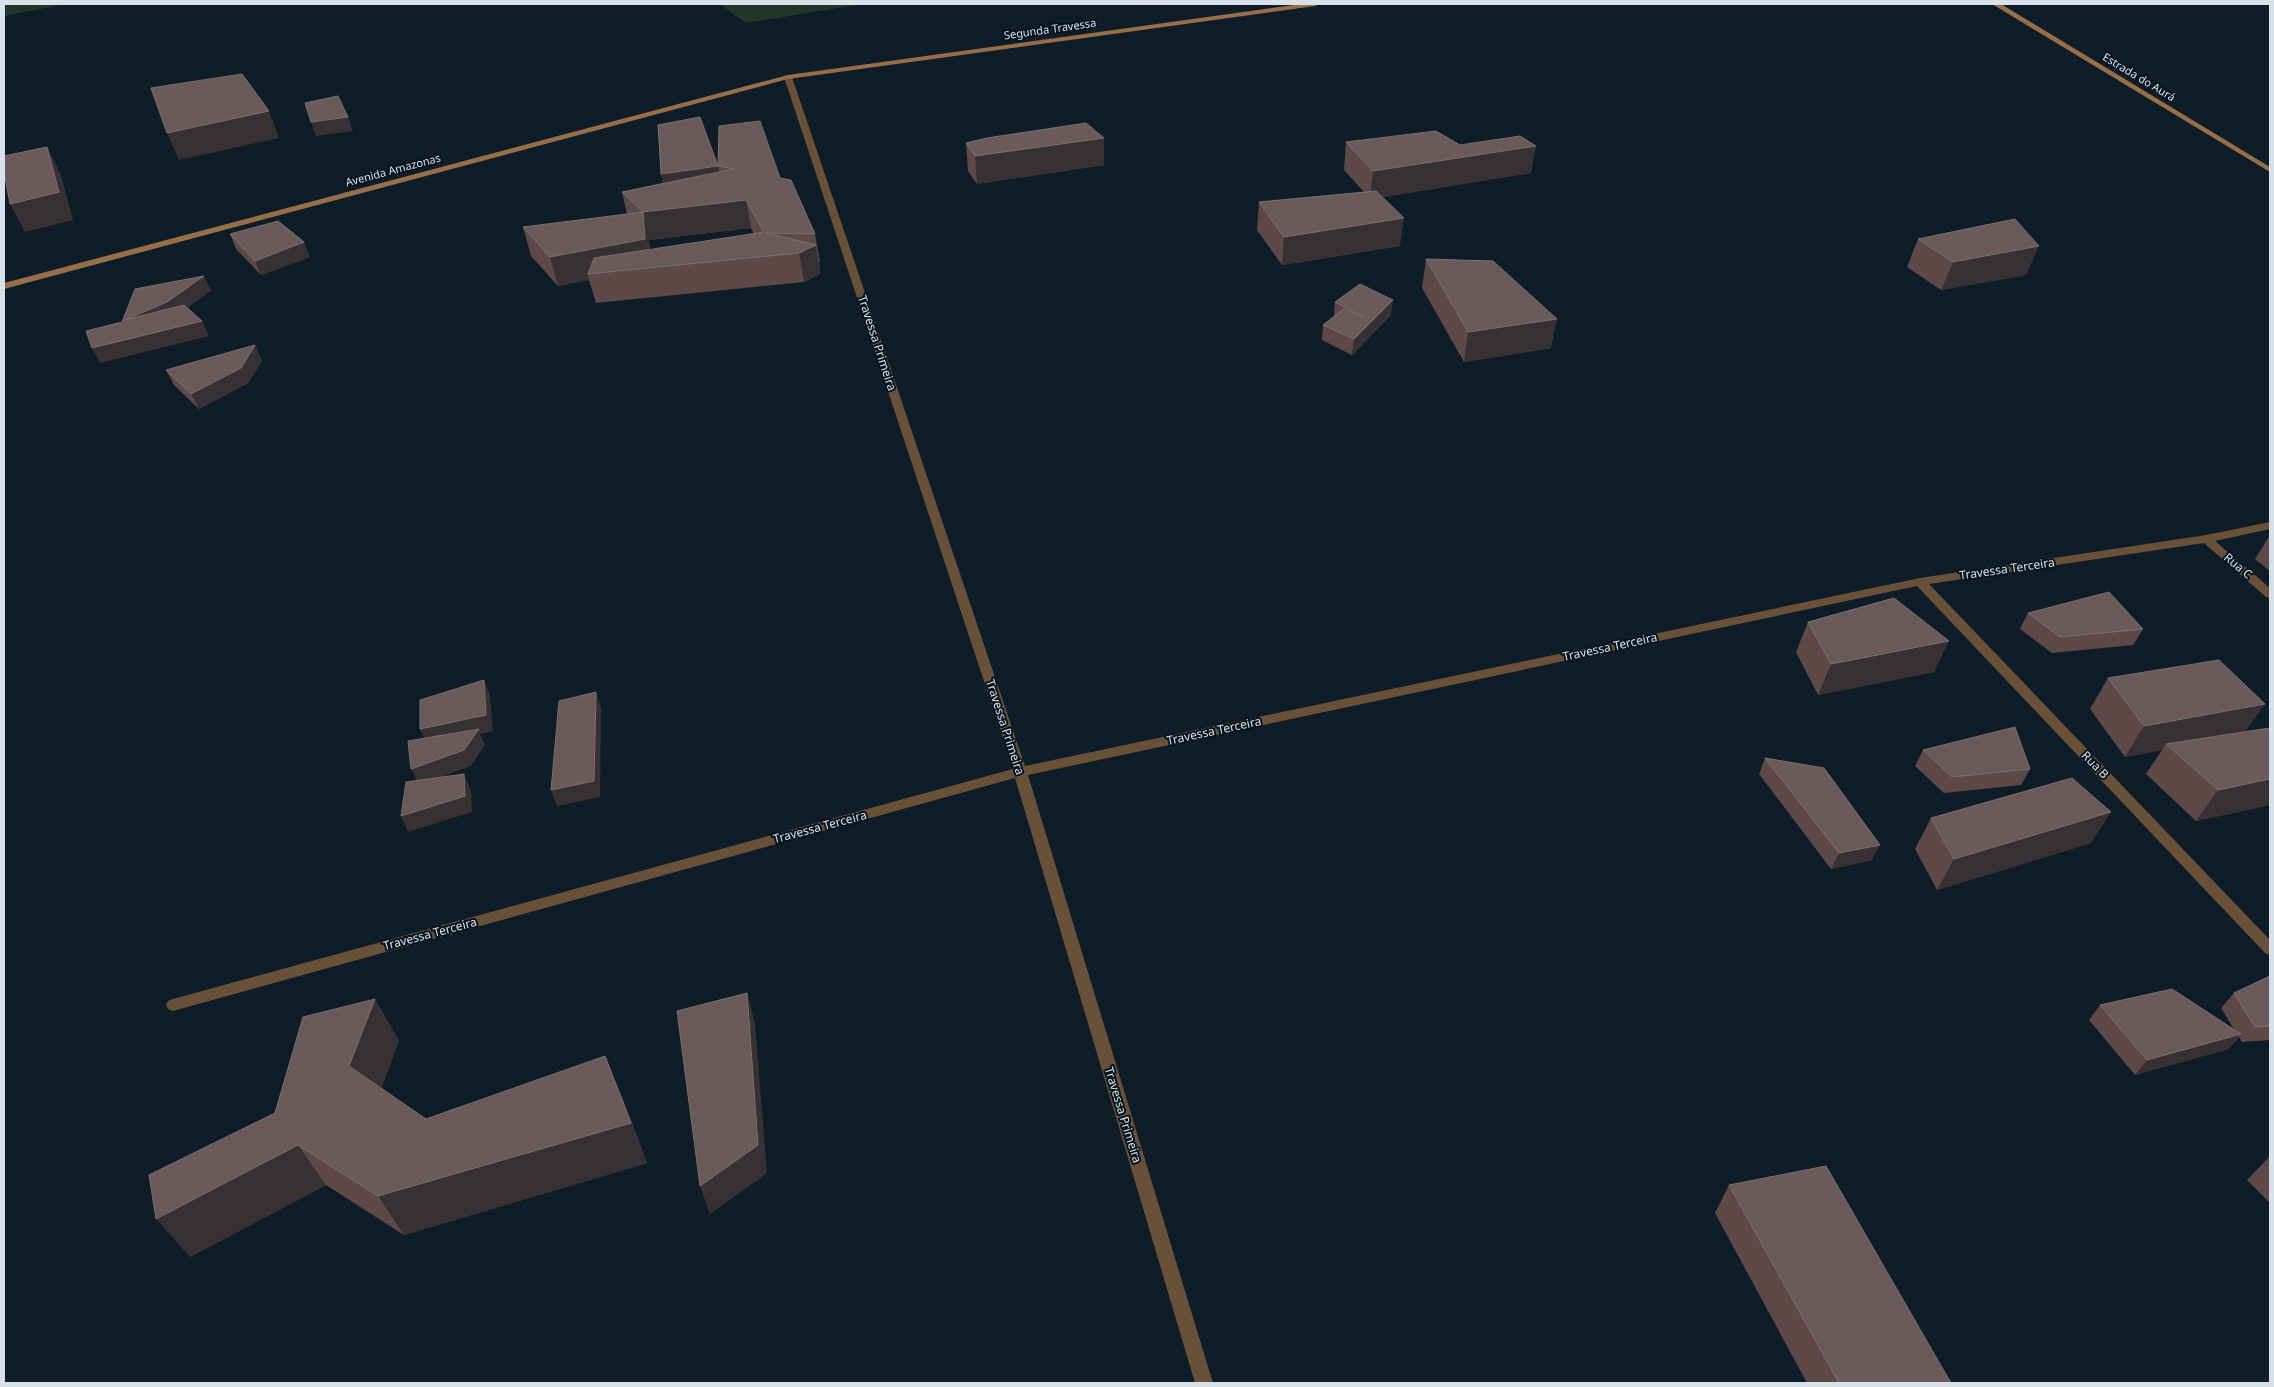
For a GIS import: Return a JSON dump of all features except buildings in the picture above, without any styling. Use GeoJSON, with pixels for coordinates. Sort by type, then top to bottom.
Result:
{"type":"FeatureCollection","features":[{"type":"Feature","properties":{"kind":"street","name":"Segunda Travessa"},"geometry":{"type":"LineString","coordinates":[[788,77],[1315,4]]}},
{"type":"Feature","properties":{"kind":"street","name":"Estrada do Aurá"},"geometry":{"type":"LineString","coordinates":[[1996,4],[2270,170]]}},
{"type":"Feature","properties":{"kind":"street","name":"Avenida Amazonas"},"geometry":{"type":"LineString","coordinates":[[4,286],[788,77]]}},
{"type":"Feature","properties":{"kind":"street","name":"Travessa Primeira"},"geometry":{"type":"LineString","coordinates":[[788,77],[1020,772],[1204,1383]]}},
{"type":"Feature","properties":{"kind":"street","name":"Travessa Terceira"},"geometry":{"type":"LineString","coordinates":[[173,1005],[1020,772],[1920,582],[2206,539],[2270,526]]}},
{"type":"Feature","properties":{"kind":"street","name":"Rua C"},"geometry":{"type":"LineString","coordinates":[[2206,539],[2270,594]]}},
{"type":"Feature","properties":{"kind":"street","name":"Rua B"},"geometry":{"type":"LineString","coordinates":[[1920,582],[2270,949]]}},
{"type":"Feature","properties":{"kind":"green space"},"geometry":{"type":"Polygon","coordinates":[[[4,4],[66,4],[4,16],[4,4]]]}},
{"type":"Feature","properties":{"kind":"green space"},"geometry":{"type":"Polygon","coordinates":[[[720,4],[862,4],[746,23],[720,4]]]}}]}
